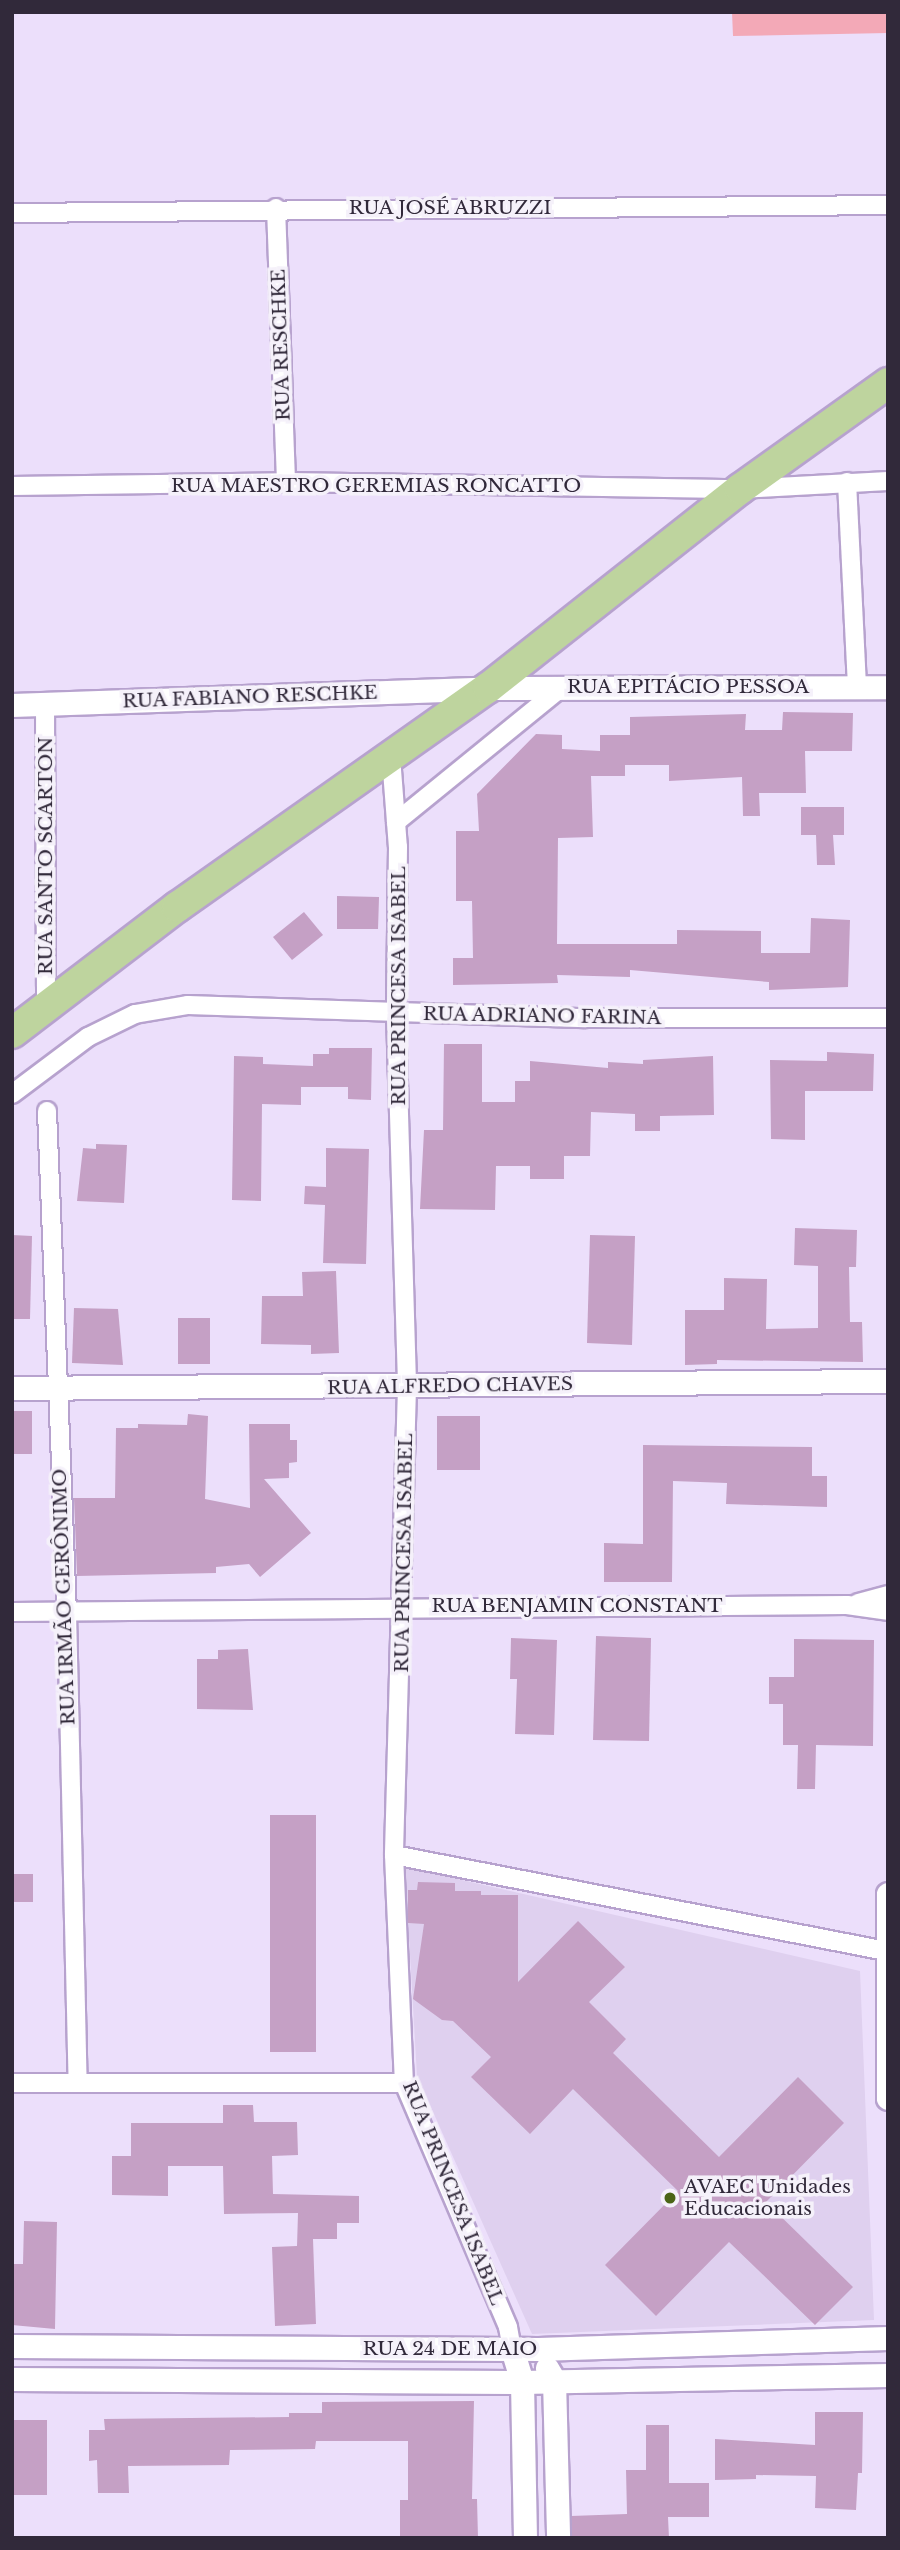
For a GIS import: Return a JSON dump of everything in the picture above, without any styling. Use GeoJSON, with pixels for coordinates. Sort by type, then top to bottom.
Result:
{"type":"FeatureCollection","features":[{"type":"Feature","properties":{"kind":"highway"},"geometry":{"type":"LineString","coordinates":[[12,1032],[177,908],[488,688],[740,489],[888,383]]}},
{"type":"Feature","properties":{"kind":"street","name":"RUA JOSÉ ABRUZZI"},"geometry":{"type":"LineString","coordinates":[[12,213],[276,208],[888,205]]}},
{"type":"Feature","properties":{"kind":"street","name":"RUA RESCHKE"},"geometry":{"type":"LineString","coordinates":[[276,208],[286,482]]}},
{"type":"Feature","properties":{"kind":"street","name":"RUA MAESTRO GEREMIAS RONCATTO"},"geometry":{"type":"LineString","coordinates":[[12,486],[286,482],[740,489],[888,481]]}},
{"type":"Feature","properties":{"kind":"street"},"geometry":{"type":"LineString","coordinates":[[847,482],[857,687]]}},
{"type":"Feature","properties":{"kind":"street"},"geometry":{"type":"LineString","coordinates":[[396,822],[562,687]]}},
{"type":"Feature","properties":{"kind":"street","name":"RUA EPITÁCIO PESSOA"},"geometry":{"type":"LineString","coordinates":[[488,688],[888,687]]}},
{"type":"Feature","properties":{"kind":"street","name":"RUA FABIANO RESCHKE"},"geometry":{"type":"LineString","coordinates":[[12,705],[46,706],[488,688]]}},
{"type":"Feature","properties":{"kind":"street","name":"RUA SANTO SCARTON"},"geometry":{"type":"LineString","coordinates":[[46,706],[46,1007]]}},
{"type":"Feature","properties":{"kind":"street","name":"RUA PRINCESA ISABEL"},"geometry":{"type":"LineString","coordinates":[[391,757],[396,822],[396,1013],[407,1387],[404,1607],[394,1855],[404,2083],[510,2338]]}},
{"type":"Feature","properties":{"kind":"street","name":"RUA ADRIANO FARINA"},"geometry":{"type":"LineString","coordinates":[[12,1094],[88,1037],[135,1014],[188,1005],[396,1013],[888,1018]]}},
{"type":"Feature","properties":{"kind":"street","name":"RUA IRMÃO GERÔNIMO"},"geometry":{"type":"LineString","coordinates":[[47,1111],[66,1613],[78,2082]]}},
{"type":"Feature","properties":{"kind":"street","name":"RUA ALFREDO CHAVES"},"geometry":{"type":"LineString","coordinates":[[12,1388],[407,1387],[888,1381]]}},
{"type":"Feature","properties":{"kind":"street","name":"RUA BENJAMIN CONSTANT"},"geometry":{"type":"LineString","coordinates":[[848,1605],[888,1595]]}},
{"type":"Feature","properties":{"kind":"street","name":"RUA BENJAMIN CONSTANT"},"geometry":{"type":"LineString","coordinates":[[12,1612],[848,1605],[888,1611]]}},
{"type":"Feature","properties":{"kind":"street"},"geometry":{"type":"LineString","coordinates":[[394,1855],[886,1951]]}},
{"type":"Feature","properties":{"kind":"street"},"geometry":{"type":"LineString","coordinates":[[888,1894],[888,2098]]}},
{"type":"Feature","properties":{"kind":"street"},"geometry":{"type":"LineString","coordinates":[[12,2082],[404,2083]]}},
{"type":"Feature","properties":{"kind":"street"},"geometry":{"type":"LineString","coordinates":[[510,2338],[522,2382],[525,2538]]}},
{"type":"Feature","properties":{"kind":"street","name":"RUA 24 DE MAIO"},"geometry":{"type":"LineString","coordinates":[[12,2346],[510,2338],[538,2350],[888,2338]]}},
{"type":"Feature","properties":{"kind":"street"},"geometry":{"type":"LineString","coordinates":[[538,2350],[554,2381],[558,2538]]}},
{"type":"Feature","properties":{"kind":"street","name":"RUA 24 DE MAIO"},"geometry":{"type":"LineString","coordinates":[[12,2379],[522,2382],[888,2375]]}},
{"type":"Feature","properties":{"kind":"shaded area"},"geometry":{"type":"Polygon","coordinates":[[[732,12],[888,12],[888,33],[733,36],[732,12]]]}},
{"type":"Feature","properties":{"kind":"shaded area","name":"AVAEC Unidades Educacionais"},"geometry":{"type":"Polygon","coordinates":[[[405,1867],[860,1971],[874,2320],[532,2334],[417,2076],[405,1867]]]}},
{"type":"Feature","properties":{"kind":"building"},"geometry":{"type":"Polygon","coordinates":[[[783,712],[853,713],[852,751],[805,751],[806,793],[759,793],[760,816],[743,816],[742,777],[669,781],[669,765],[625,765],[625,776],[591,776],[593,837],[558,838],[557,944],[677,944],[677,930],[761,931],[761,953],[810,953],[811,918],[850,920],[848,987],[769,990],[769,982],[630,970],[630,977],[557,975],[558,983],[453,985],[453,958],[473,958],[472,901],[456,901],[456,831],[479,831],[477,794],[536,734],[562,735],[562,749],[600,751],[600,735],[630,735],[630,717],[746,714],[745,730],[782,730],[783,712]]]}},
{"type":"Feature","properties":{"kind":"building"},"geometry":{"type":"Polygon","coordinates":[[[801,807],[844,807],[844,835],[833,835],[835,865],[817,865],[816,835],[801,835],[801,807]]]}},
{"type":"Feature","properties":{"kind":"building"},"geometry":{"type":"Polygon","coordinates":[[[337,896],[379,897],[378,929],[337,929],[337,896]]]}},
{"type":"Feature","properties":{"kind":"building"},"geometry":{"type":"Polygon","coordinates":[[[304,912],[323,935],[292,960],[273,937],[304,912]]]}},
{"type":"Feature","properties":{"kind":"building"},"geometry":{"type":"Polygon","coordinates":[[[444,1044],[482,1044],[482,1102],[515,1102],[515,1081],[530,1081],[530,1061],[608,1068],[608,1062],[643,1064],[643,1060],[713,1056],[714,1115],[660,1116],[660,1131],[635,1131],[635,1114],[591,1112],[590,1156],[564,1156],[564,1179],[530,1179],[530,1166],[496,1166],[495,1210],[420,1209],[424,1130],[443,1130],[444,1044]]]}},
{"type":"Feature","properties":{"kind":"building"},"geometry":{"type":"Polygon","coordinates":[[[329,1048],[372,1048],[371,1100],[348,1099],[348,1087],[301,1087],[301,1105],[262,1104],[261,1201],[232,1200],[234,1056],[263,1057],[263,1064],[313,1066],[313,1054],[329,1054],[329,1048]]]}},
{"type":"Feature","properties":{"kind":"building"},"geometry":{"type":"Polygon","coordinates":[[[827,1052],[874,1054],[873,1091],[805,1091],[805,1140],[771,1139],[770,1060],[827,1061],[827,1052]]]}},
{"type":"Feature","properties":{"kind":"building"},"geometry":{"type":"Polygon","coordinates":[[[96,1144],[127,1145],[124,1203],[77,1201],[83,1148],[96,1149],[96,1144]]]}},
{"type":"Feature","properties":{"kind":"building"},"geometry":{"type":"Polygon","coordinates":[[[326,1148],[369,1149],[366,1264],[323,1263],[325,1205],[304,1204],[305,1186],[326,1187],[326,1148]]]}},
{"type":"Feature","properties":{"kind":"building"},"geometry":{"type":"Polygon","coordinates":[[[795,1228],[857,1230],[856,1267],[849,1267],[850,1322],[862,1322],[863,1362],[717,1360],[717,1364],[685,1365],[685,1310],[724,1310],[724,1278],[767,1279],[766,1329],[818,1328],[818,1266],[794,1265],[795,1228]]]}},
{"type":"Feature","properties":{"kind":"building"},"geometry":{"type":"Polygon","coordinates":[[[12,1235],[32,1236],[30,1319],[12,1319],[12,1235]]]}},
{"type":"Feature","properties":{"kind":"building"},"geometry":{"type":"Polygon","coordinates":[[[590,1235],[635,1236],[632,1345],[587,1343],[590,1235]]]}},
{"type":"Feature","properties":{"kind":"building"},"geometry":{"type":"Polygon","coordinates":[[[336,1271],[339,1353],[311,1354],[311,1345],[261,1344],[262,1296],[303,1296],[302,1272],[336,1271]]]}},
{"type":"Feature","properties":{"kind":"building"},"geometry":{"type":"Polygon","coordinates":[[[74,1308],[118,1309],[123,1365],[72,1363],[74,1308]]]}},
{"type":"Feature","properties":{"kind":"building"},"geometry":{"type":"Polygon","coordinates":[[[178,1318],[210,1318],[210,1364],[178,1364],[178,1318]]]}},
{"type":"Feature","properties":{"kind":"building"},"geometry":{"type":"Polygon","coordinates":[[[12,1411],[32,1411],[32,1454],[12,1454],[12,1411]]]}},
{"type":"Feature","properties":{"kind":"building"},"geometry":{"type":"Polygon","coordinates":[[[188,1414],[208,1416],[205,1499],[250,1508],[249,1424],[290,1424],[290,1440],[297,1440],[297,1462],[289,1463],[289,1478],[264,1479],[311,1533],[260,1577],[249,1564],[216,1567],[216,1573],[77,1576],[74,1498],[115,1498],[116,1428],[138,1428],[138,1424],[187,1425],[188,1414]]]}},
{"type":"Feature","properties":{"kind":"building"},"geometry":{"type":"Polygon","coordinates":[[[437,1416],[480,1416],[480,1470],[437,1470],[437,1416]]]}},
{"type":"Feature","properties":{"kind":"building"},"geometry":{"type":"Polygon","coordinates":[[[643,1445],[812,1447],[812,1476],[827,1476],[827,1507],[726,1504],[727,1483],[673,1481],[672,1582],[604,1582],[604,1543],[643,1544],[643,1445]]]}},
{"type":"Feature","properties":{"kind":"building"},"geometry":{"type":"Polygon","coordinates":[[[596,1636],[651,1638],[649,1741],[593,1740],[596,1636]]]}},
{"type":"Feature","properties":{"kind":"building"},"geometry":{"type":"Polygon","coordinates":[[[511,1638],[557,1640],[554,1735],[515,1734],[517,1679],[510,1679],[511,1638]]]}},
{"type":"Feature","properties":{"kind":"building"},"geometry":{"type":"Polygon","coordinates":[[[794,1639],[874,1640],[873,1746],[816,1745],[815,1789],[797,1789],[798,1745],[783,1745],[783,1704],[769,1704],[769,1677],[794,1677],[794,1639]]]}},
{"type":"Feature","properties":{"kind":"building"},"geometry":{"type":"Polygon","coordinates":[[[248,1649],[253,1710],[197,1709],[197,1659],[218,1659],[218,1650],[248,1649]]]}},
{"type":"Feature","properties":{"kind":"building"},"geometry":{"type":"Polygon","coordinates":[[[270,1815],[316,1815],[316,2052],[270,2052],[270,1815]]]}},
{"type":"Feature","properties":{"kind":"building"},"geometry":{"type":"Polygon","coordinates":[[[12,1874],[33,1874],[33,1902],[12,1902],[12,1874]]]}},
{"type":"Feature","properties":{"kind":"building"},"geometry":{"type":"Polygon","coordinates":[[[418,1882],[455,1883],[455,1891],[481,1891],[481,1895],[518,1895],[518,1982],[578,1921],[625,1967],[589,2002],[626,2039],[613,2053],[719,2157],[798,2077],[844,2123],[766,2202],[853,2287],[815,2325],[729,2242],[656,2316],[605,2265],[678,2191],[573,2089],[530,2134],[471,2077],[491,2057],[453,2021],[442,2020],[413,1999],[424,1924],[408,1923],[408,1890],[417,1890],[418,1882]]]}},
{"type":"Feature","properties":{"kind":"building"},"geometry":{"type":"Polygon","coordinates":[[[223,2105],[253,2105],[254,2122],[297,2122],[298,2155],[272,2156],[273,2194],[359,2196],[359,2223],[337,2223],[337,2239],[313,2239],[316,2324],[275,2326],[272,2247],[297,2246],[298,2213],[224,2214],[223,2166],[168,2166],[168,2196],[112,2195],[112,2156],[131,2156],[131,2123],[223,2123],[223,2105]]]}},
{"type":"Feature","properties":{"kind":"building"},"geometry":{"type":"Polygon","coordinates":[[[24,2221],[57,2222],[55,2329],[12,2325],[12,2264],[23,2264],[24,2221]]]}},
{"type":"Feature","properties":{"kind":"building"},"geometry":{"type":"Polygon","coordinates":[[[474,2401],[472,2499],[477,2499],[478,2538],[400,2538],[400,2500],[408,2500],[408,2441],[316,2441],[315,2449],[230,2450],[229,2465],[128,2466],[129,2493],[98,2493],[97,2460],[89,2461],[89,2430],[105,2430],[104,2419],[289,2417],[289,2413],[322,2413],[322,2402],[474,2401]]]}},
{"type":"Feature","properties":{"kind":"building"},"geometry":{"type":"Polygon","coordinates":[[[815,2412],[863,2412],[862,2473],[858,2473],[856,2510],[815,2508],[816,2476],[756,2475],[756,2479],[715,2480],[715,2439],[815,2445],[815,2412]]]}},
{"type":"Feature","properties":{"kind":"building"},"geometry":{"type":"Polygon","coordinates":[[[12,2420],[47,2420],[47,2495],[12,2495],[12,2420]]]}},
{"type":"Feature","properties":{"kind":"building"},"geometry":{"type":"Polygon","coordinates":[[[646,2425],[669,2425],[669,2483],[709,2483],[709,2517],[668,2517],[669,2538],[572,2538],[571,2516],[627,2514],[626,2470],[646,2470],[646,2425]]]}},
{"type":"Feature","properties":{"kind":"place","name":"AVAEC Unidades Educacionais"},"geometry":{"type":"Point","coordinates":[670,2198]}}]}
